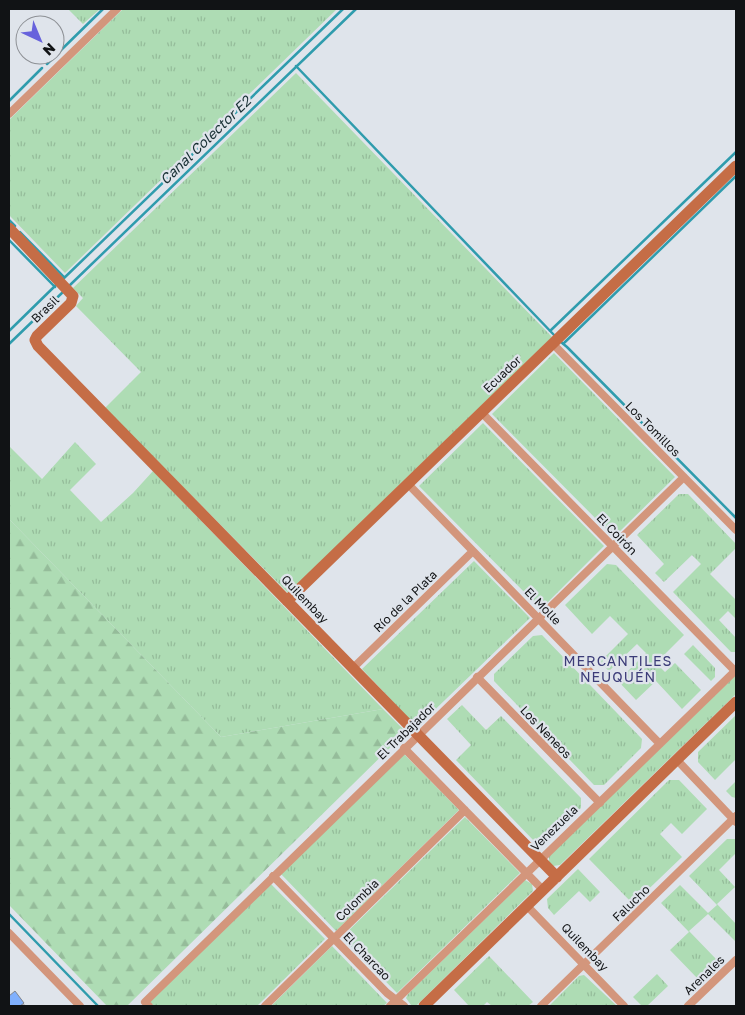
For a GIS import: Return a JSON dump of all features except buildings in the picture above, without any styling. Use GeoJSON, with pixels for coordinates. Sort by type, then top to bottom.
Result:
{"type":"FeatureCollection","features":[{"type":"Feature","properties":{"kind":"street"},"geometry":{"type":"LineString","coordinates":[[9,114],[117,9]]}},
{"type":"Feature","properties":{"kind":"street","name":"Ecuador"},"geometry":{"type":"LineString","coordinates":[[287,601],[736,166]]}},
{"type":"Feature","properties":{"kind":"street","name":"Brasil"},"geometry":{"type":"LineString","coordinates":[[9,228],[71,293],[73,298],[71,303],[38,334],[35,340]]}},
{"type":"Feature","properties":{"kind":"street","name":"Quilembay"},"geometry":{"type":"LineString","coordinates":[[35,340],[38,346],[557,877]]}},
{"type":"Feature","properties":{"kind":"street","name":"Los Tomillos"},"geometry":{"type":"LineString","coordinates":[[553,344],[736,530]]}},
{"type":"Feature","properties":{"kind":"street","name":"El Coirón"},"geometry":{"type":"LineString","coordinates":[[482,413],[736,671]]}},
{"type":"Feature","properties":{"kind":"street","name":"El Trabajador"},"geometry":{"type":"LineString","coordinates":[[147,1004],[418,734],[684,477]]}},
{"type":"Feature","properties":{"kind":"street","name":"El Molle"},"geometry":{"type":"LineString","coordinates":[[408,484],[539,617],[660,744]]}},
{"type":"Feature","properties":{"kind":"street","name":"Río de la Plata"},"geometry":{"type":"LineString","coordinates":[[352,668],[473,551]]}},
{"type":"Feature","properties":{"kind":"street","name":"Venezuela"},"geometry":{"type":"LineString","coordinates":[[390,1006],[736,671]]}},
{"type":"Feature","properties":{"kind":"street","name":"Los Neneos"},"geometry":{"type":"LineString","coordinates":[[477,677],[600,803]]}},
{"type":"Feature","properties":{"kind":"street"},"geometry":{"type":"LineString","coordinates":[[424,1006],[736,702]]}},
{"type":"Feature","properties":{"kind":"street"},"geometry":{"type":"LineString","coordinates":[[404,748],[543,890]]}},
{"type":"Feature","properties":{"kind":"street"},"geometry":{"type":"LineString","coordinates":[[677,760],[735,819]]}},
{"type":"Feature","properties":{"kind":"street","name":"Colombia"},"geometry":{"type":"LineString","coordinates":[[265,1006],[465,810]]}},
{"type":"Feature","properties":{"kind":"street","name":"Falucho"},"geometry":{"type":"LineString","coordinates":[[541,1006],[735,819]]}},
{"type":"Feature","properties":{"kind":"street","name":"El Charcao"},"geometry":{"type":"LineString","coordinates":[[274,876],[404,1006]]}},
{"type":"Feature","properties":{"kind":"street","name":"Quilembay"},"geometry":{"type":"LineString","coordinates":[[527,906],[624,1006]]}},
{"type":"Feature","properties":{"kind":"street"},"geometry":{"type":"LineString","coordinates":[[9,933],[80,1006]]}},
{"type":"Feature","properties":{"kind":"street","name":"Arenales"},"geometry":{"type":"LineString","coordinates":[[688,1006],[736,960]]}},
{"type":"Feature","properties":{"kind":"street"},"geometry":{"type":"LineString","coordinates":[[730,966],[736,972]]}},
{"type":"Feature","properties":{"kind":"green space"},"geometry":{"type":"Polygon","coordinates":[[[68,9],[100,9],[83,24],[68,9]]]}},
{"type":"Feature","properties":{"kind":"green space"},"geometry":{"type":"Polygon","coordinates":[[[123,9],[337,9],[65,273],[9,215],[9,120],[123,9]]]}},
{"type":"Feature","properties":{"kind":"green space"},"geometry":{"type":"Polygon","coordinates":[[[296,73],[552,337],[288,593],[105,408],[141,372],[76,306],[83,298],[73,288],[296,73]]]}},
{"type":"Feature","properties":{"kind":"green space"},"geometry":{"type":"Polygon","coordinates":[[[554,353],[675,477],[614,537],[492,414],[554,353]]]}},
{"type":"Feature","properties":{"kind":"green space"},"geometry":{"type":"Polygon","coordinates":[[[483,423],[604,546],[541,609],[419,486],[483,423]]]}},
{"type":"Feature","properties":{"kind":"green space"},"geometry":{"type":"Polygon","coordinates":[[[75,442],[96,464],[70,490],[101,522],[133,493],[153,471],[383,709],[221,737],[9,519],[9,446],[42,479],[75,442]]]}},
{"type":"Feature","properties":{"kind":"green space"},"geometry":{"type":"Polygon","coordinates":[[[679,494],[688,494],[736,544],[736,548],[710,574],[736,600],[736,619],[728,611],[719,620],[736,638],[736,652],[731,652],[673,592],[701,564],[692,555],[664,582],[655,573],[664,564],[637,535],[679,494]]]}},
{"type":"Feature","properties":{"kind":"green space"},"geometry":{"type":"Polygon","coordinates":[[[9,519],[221,737],[383,709],[406,732],[127,1006],[107,1006],[9,905],[9,519]]]}},
{"type":"Feature","properties":{"kind":"green space"},"geometry":{"type":"Polygon","coordinates":[[[474,561],[530,618],[417,727],[362,669],[474,561]]]}},
{"type":"Feature","properties":{"kind":"green space"},"geometry":{"type":"Polygon","coordinates":[[[607,564],[616,565],[684,635],[656,663],[665,672],[675,663],[701,690],[682,709],[656,681],[636,700],[618,681],[646,653],[637,644],[609,671],[600,662],[628,634],[610,616],[592,634],[565,605],[607,564]]]}},
{"type":"Feature","properties":{"kind":"green space"},"geometry":{"type":"Polygon","coordinates":[[[542,635],[642,739],[641,748],[604,785],[594,785],[494,681],[494,674],[533,636],[542,635]]]}},
{"type":"Feature","properties":{"kind":"green space"},"geometry":{"type":"Polygon","coordinates":[[[693,645],[715,668],[715,677],[711,681],[684,654],[693,645]]]}},
{"type":"Feature","properties":{"kind":"green space"},"geometry":{"type":"Polygon","coordinates":[[[736,675],[736,694],[560,865],[553,866],[549,862],[549,856],[736,675]]]}},
{"type":"Feature","properties":{"kind":"green space"},"geometry":{"type":"Polygon","coordinates":[[[462,705],[486,730],[501,716],[581,798],[581,808],[544,842],[535,842],[456,760],[471,745],[447,719],[462,705]]]}},
{"type":"Feature","properties":{"kind":"green space"},"geometry":{"type":"Polygon","coordinates":[[[736,715],[736,759],[715,780],[698,762],[698,752],[736,715]]]}},
{"type":"Feature","properties":{"kind":"green space"},"geometry":{"type":"Polygon","coordinates":[[[404,754],[459,810],[336,931],[281,874],[404,754]]]}},
{"type":"Feature","properties":{"kind":"green space"},"geometry":{"type":"Polygon","coordinates":[[[669,780],[679,780],[707,809],[682,834],[671,823],[660,834],[682,857],[633,904],[589,859],[669,780]]]}},
{"type":"Feature","properties":{"kind":"green space"},"geometry":{"type":"Polygon","coordinates":[[[736,781],[736,798],[726,791],[736,781]]]}},
{"type":"Feature","properties":{"kind":"green space"},"geometry":{"type":"Polygon","coordinates":[[[465,817],[520,873],[397,993],[342,937],[465,817]]]}},
{"type":"Feature","properties":{"kind":"green space"},"geometry":{"type":"Polygon","coordinates":[[[727,839],[736,839],[736,853],[719,870],[735,887],[717,904],[736,924],[736,942],[708,914],[689,931],[717,960],[698,979],[670,950],[689,932],[661,903],[680,885],[708,913],[717,905],[689,876],[727,839]]]}},
{"type":"Feature","properties":{"kind":"green space"},"geometry":{"type":"Polygon","coordinates":[[[578,869],[600,892],[590,902],[579,891],[554,915],[548,908],[547,899],[578,869]]]}},
{"type":"Feature","properties":{"kind":"green space"},"geometry":{"type":"Polygon","coordinates":[[[525,880],[532,884],[533,891],[417,1005],[411,1005],[406,998],[408,994],[525,880]]]}},
{"type":"Feature","properties":{"kind":"green space"},"geometry":{"type":"Polygon","coordinates":[[[270,883],[325,939],[257,1006],[154,1006],[150,1002],[270,883]]]}},
{"type":"Feature","properties":{"kind":"green space"},"geometry":{"type":"Polygon","coordinates":[[[332,946],[387,1003],[383,1006],[271,1006],[332,946]]]}},
{"type":"Feature","properties":{"kind":"green space"},"geometry":{"type":"Polygon","coordinates":[[[489,956],[533,1002],[528,1006],[492,1006],[487,1002],[483,1006],[469,1006],[454,990],[489,956]]]}},
{"type":"Feature","properties":{"kind":"green space"},"geometry":{"type":"Polygon","coordinates":[[[657,974],[668,986],[647,1006],[642,1006],[633,997],[657,974]]]}},
{"type":"Feature","properties":{"kind":"green space"},"geometry":{"type":"Polygon","coordinates":[[[584,975],[617,1006],[549,1006],[579,976],[584,975]]]}},
{"type":"Feature","properties":{"kind":"waterway"},"geometry":{"type":"LineString","coordinates":[[65,46],[103,9]]}},
{"type":"Feature","properties":{"kind":"waterway"},"geometry":{"type":"LineString","coordinates":[[62,280],[343,9]]}},
{"type":"Feature","properties":{"kind":"waterway","name":"Canal Colector E2"},"geometry":{"type":"LineString","coordinates":[[69,286],[356,9]]}},
{"type":"Feature","properties":{"kind":"waterway"},"geometry":{"type":"LineString","coordinates":[[296,66],[555,336]]}},
{"type":"Feature","properties":{"kind":"waterway"},"geometry":{"type":"LineString","coordinates":[[9,101],[42,68]]}},
{"type":"Feature","properties":{"kind":"waterway"},"geometry":{"type":"LineString","coordinates":[[550,331],[736,152]]}},
{"type":"Feature","properties":{"kind":"waterway"},"geometry":{"type":"LineString","coordinates":[[563,344],[736,176]]}},
{"type":"Feature","properties":{"kind":"waterway"},"geometry":{"type":"LineString","coordinates":[[9,220],[15,226]]}},
{"type":"Feature","properties":{"kind":"waterway"},"geometry":{"type":"LineString","coordinates":[[20,232],[64,277]]}},
{"type":"Feature","properties":{"kind":"waterway"},"geometry":{"type":"LineString","coordinates":[[9,240],[55,287]]}},
{"type":"Feature","properties":{"kind":"waterway"},"geometry":{"type":"LineString","coordinates":[[9,331],[57,284]]}},
{"type":"Feature","properties":{"kind":"waterway","name":"Canal Colector E2"},"geometry":{"type":"LineString","coordinates":[[9,344],[64,291]]}},
{"type":"Feature","properties":{"kind":"waterway"},"geometry":{"type":"LineString","coordinates":[[561,342],[736,518]]}},
{"type":"Feature","properties":{"kind":"waterway"},"geometry":{"type":"LineString","coordinates":[[9,914],[98,1006]]}},
{"type":"Feature","properties":{"kind":"district","name":"MERCANTILES NEUQUÉN"},"geometry":{"type":"Point","coordinates":[618,668]}}]}
